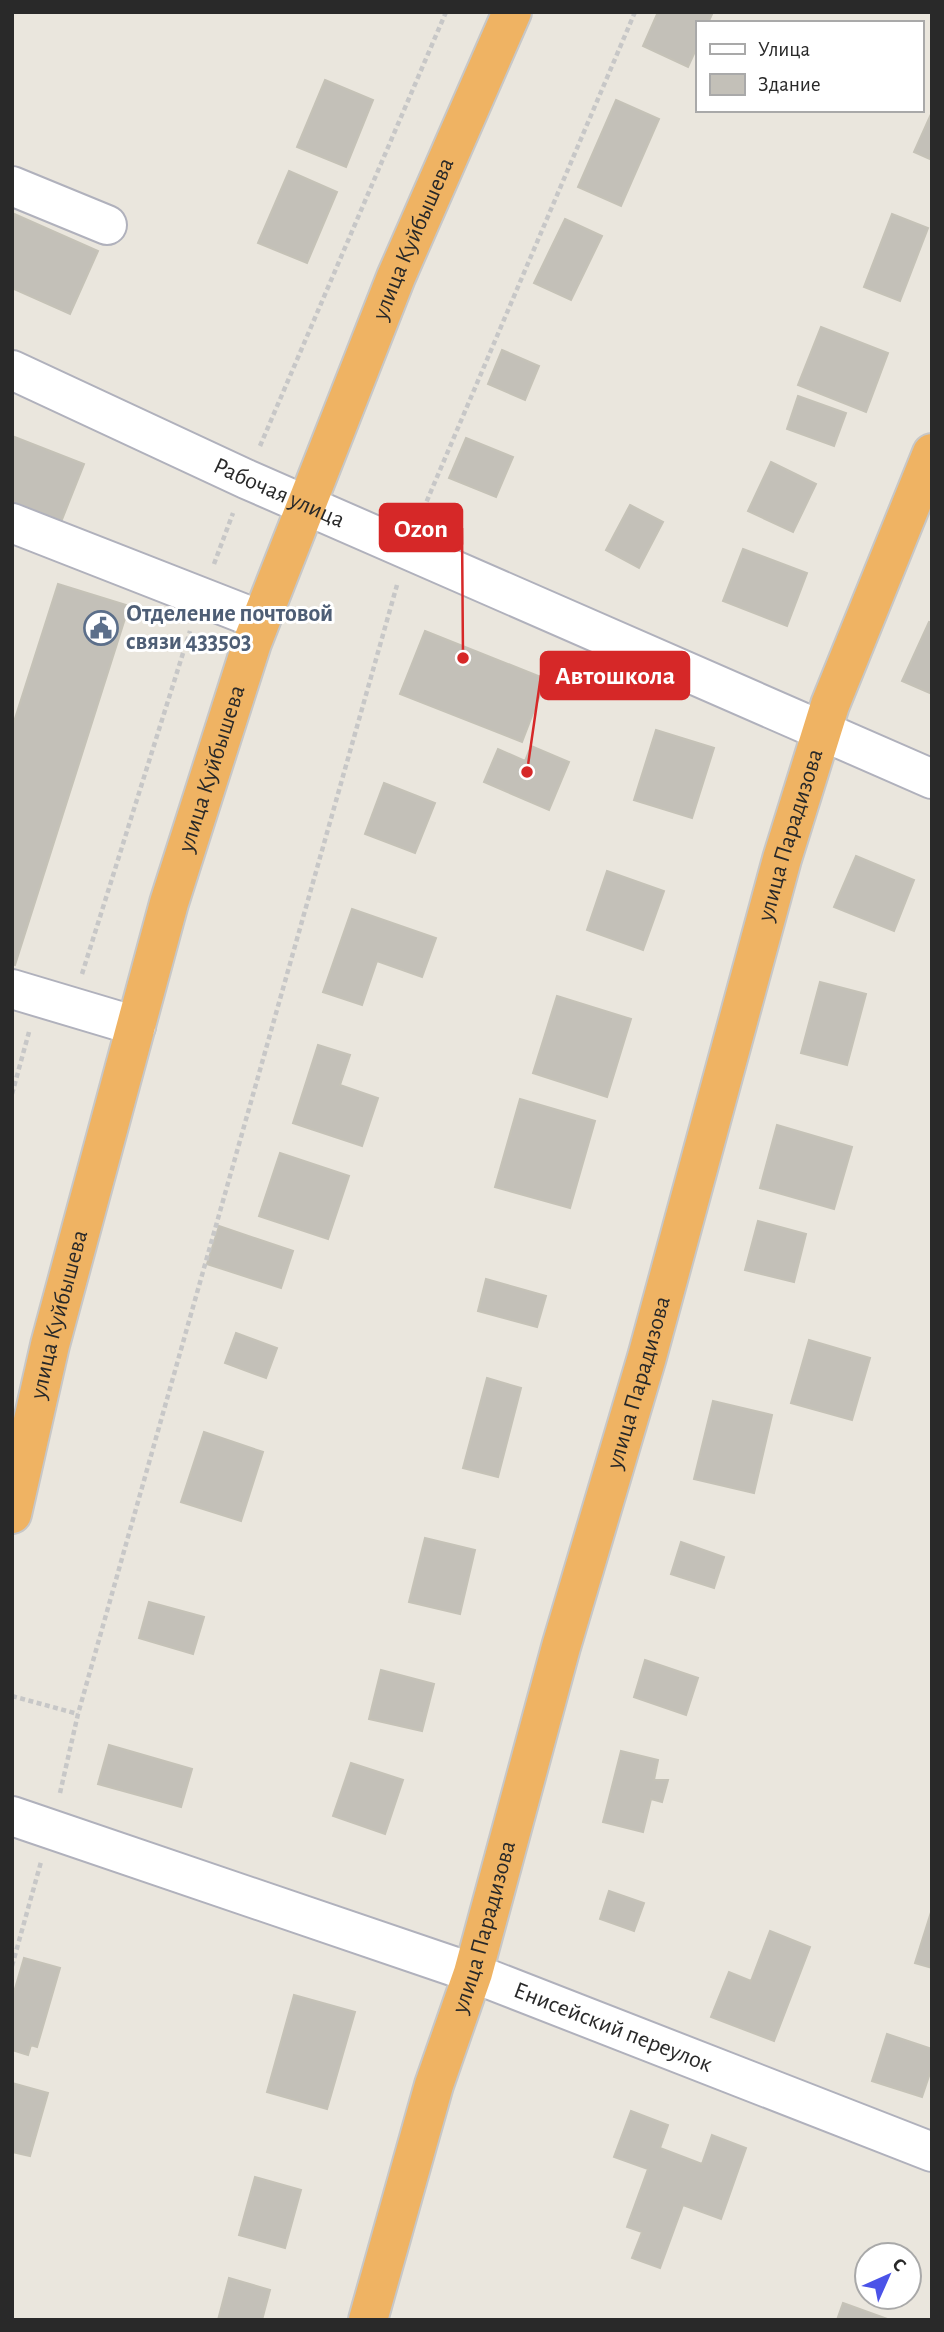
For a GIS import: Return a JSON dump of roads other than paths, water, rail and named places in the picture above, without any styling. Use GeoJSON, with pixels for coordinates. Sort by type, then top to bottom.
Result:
{"type":"FeatureCollection","features":[{"type":"Feature","properties":{"kind":"highway","name":"улица Куйбышева"},"geometry":{"type":"LineString","coordinates":[[12,1514],[50,1345],[169,903],[260,620],[396,277],[512,12]]}},
{"type":"Feature","properties":{"kind":"highway","name":"улица Парадизова"},"geometry":{"type":"LineString","coordinates":[[368,2320],[434,2085],[473,1973],[561,1647],[647,1357],[782,859],[822,730],[893,544],[932,453]]}},
{"type":"Feature","properties":{"kind":"street"},"geometry":{"type":"LineString","coordinates":[[12,186],[107,226]]}},
{"type":"Feature","properties":{"kind":"street","name":"Рабочая улица"},"geometry":{"type":"LineString","coordinates":[[12,370],[246,479],[932,779]]}},
{"type":"Feature","properties":{"kind":"street"},"geometry":{"type":"LineString","coordinates":[[12,523],[260,620]]}},
{"type":"Feature","properties":{"kind":"street"},"geometry":{"type":"LineString","coordinates":[[25,993],[136,1026]]}},
{"type":"Feature","properties":{"kind":"street","name":"Енисейский переулок"},"geometry":{"type":"LineString","coordinates":[[12,1816],[473,1973],[932,2152]]}},
{"type":"Feature","properties":{"kind":"place","name":"Отделение почтовой связи 433503"},"geometry":{"type":"Point","coordinates":[101,628]}},
{"type":"Feature","properties":{"kind":"place","name":"Ozon"},"geometry":{"type":"Point","coordinates":[463,658]}},
{"type":"Feature","properties":{"kind":"place","name":"Автошкола"},"geometry":{"type":"Point","coordinates":[527,772]}}]}
